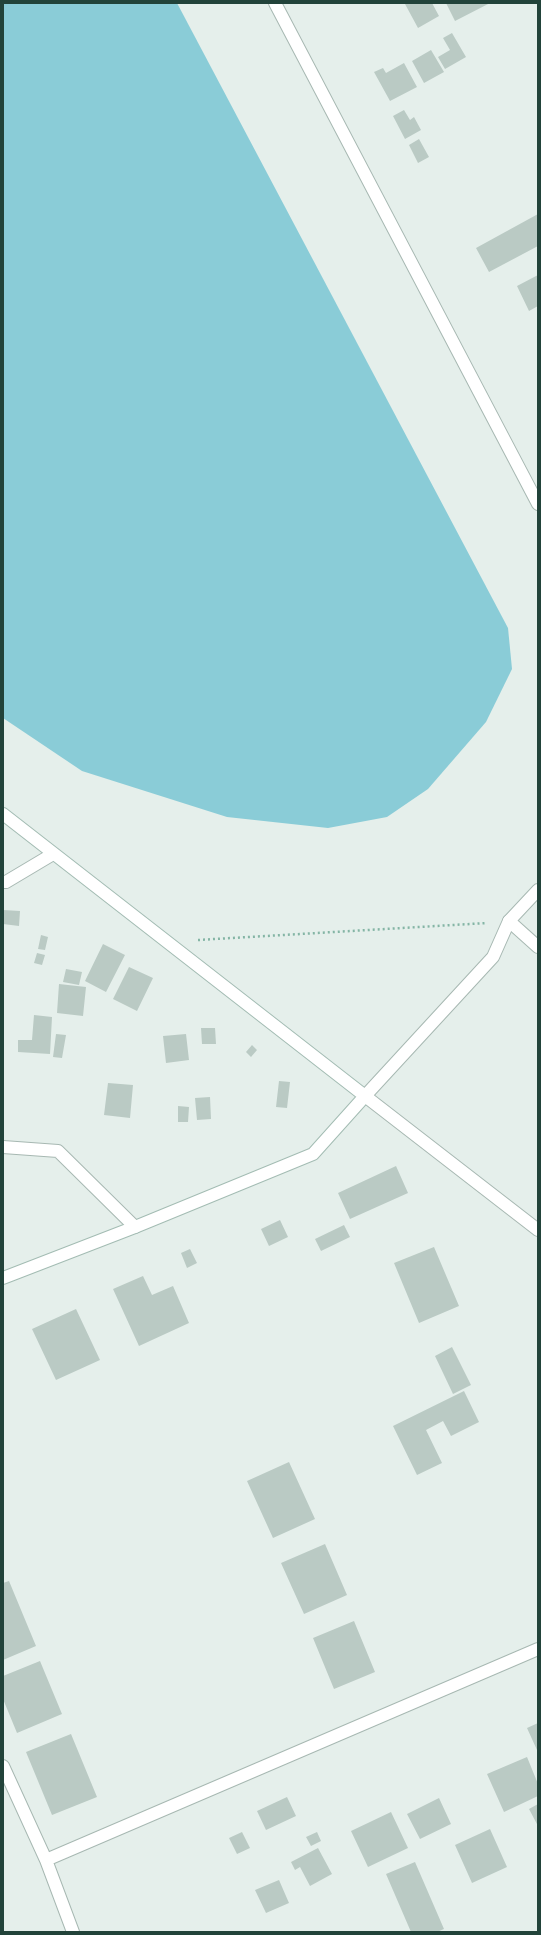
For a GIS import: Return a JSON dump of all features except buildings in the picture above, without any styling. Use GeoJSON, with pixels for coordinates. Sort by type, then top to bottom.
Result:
{"type":"FeatureCollection","features":[{"type":"Feature","properties":{"kind":"street"},"geometry":{"type":"LineString","coordinates":[[274,3],[538,504]]}},
{"type":"Feature","properties":{"kind":"street"},"geometry":{"type":"LineString","coordinates":[[3,814],[538,1230]]}},
{"type":"Feature","properties":{"kind":"street"},"geometry":{"type":"LineString","coordinates":[[3,882],[6,882],[53,854]]}},
{"type":"Feature","properties":{"kind":"street"},"geometry":{"type":"LineString","coordinates":[[3,1278],[136,1227],[313,1154],[493,957],[509,921],[538,890]]}},
{"type":"Feature","properties":{"kind":"street"},"geometry":{"type":"LineString","coordinates":[[509,921],[538,947]]}},
{"type":"Feature","properties":{"kind":"street"},"geometry":{"type":"LineString","coordinates":[[3,1147],[58,1151],[136,1227]]}},
{"type":"Feature","properties":{"kind":"street"},"geometry":{"type":"LineString","coordinates":[[46,1860],[538,1650]]}},
{"type":"Feature","properties":{"kind":"street"},"geometry":{"type":"LineString","coordinates":[[3,1766],[46,1860],[73,1932]]}},
{"type":"Feature","properties":{"kind":"path"},"geometry":{"type":"LineString","coordinates":[[168,942],[509,921]]}},
{"type":"Feature","properties":{"kind":"water"},"geometry":{"type":"Polygon","coordinates":[[[3,3],[177,3],[508,628],[512,669],[486,722],[428,789],[387,817],[328,828],[227,817],[82,771],[3,718],[3,3]]]}}]}
